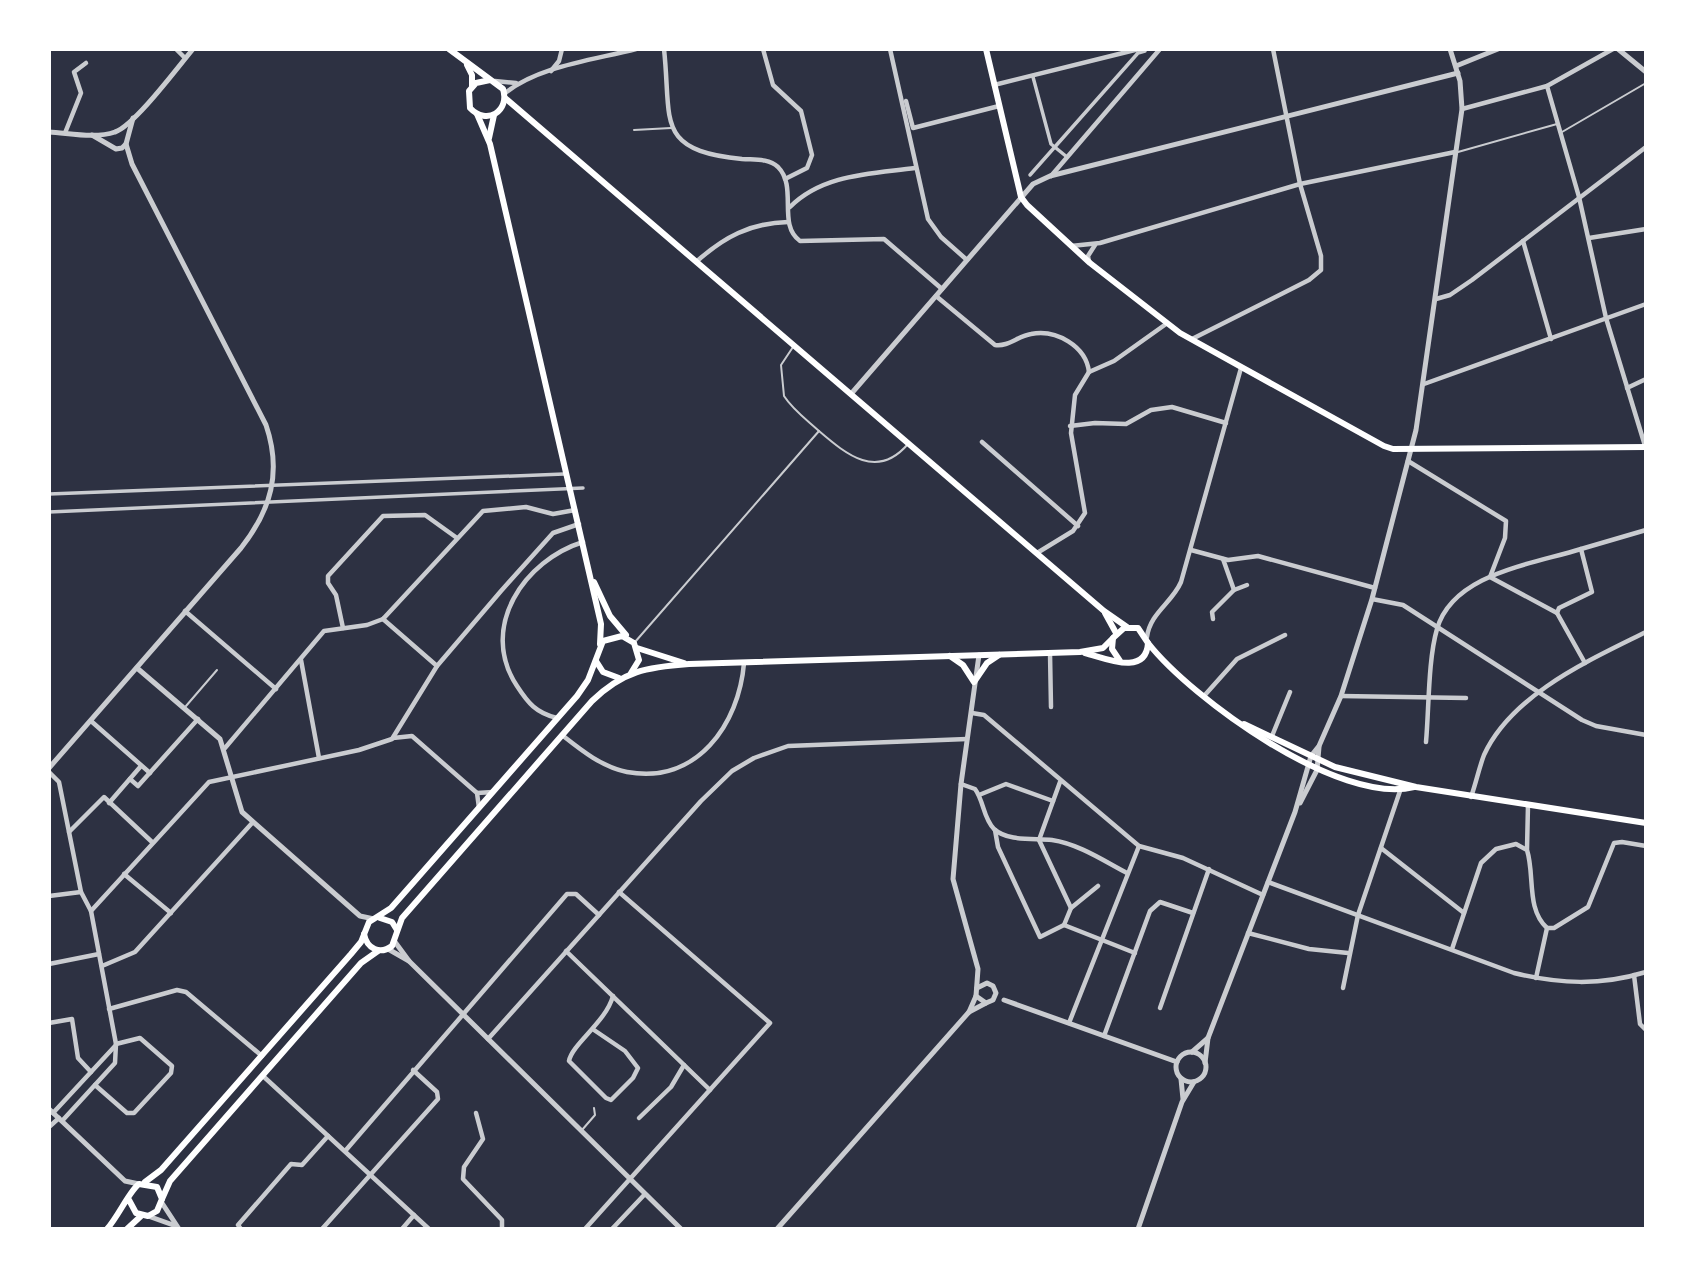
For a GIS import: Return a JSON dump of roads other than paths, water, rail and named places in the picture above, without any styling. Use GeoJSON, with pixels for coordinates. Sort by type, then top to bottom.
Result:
{"type":"FeatureCollection","features":[{"type":"Feature","properties":{"kind":"main road"},"geometry":{"type":"LineString","coordinates":[[449,49],[492,80],[519,112],[1104,611],[1128,627],[1138,628],[1161,660],[1204,696],[1317,770],[1400,791],[1416,787]]}},
{"type":"Feature","properties":{"kind":"main road"},"geometry":{"type":"LineString","coordinates":[[985,49],[1021,197],[1090,263],[1166,324],[1191,340],[1384,446],[1411,449],[1646,448]]}},
{"type":"Feature","properties":{"kind":"main road"},"geometry":{"type":"LineString","coordinates":[[107,1229],[129,1197],[142,1183],[161,1170],[351,954],[376,919],[391,908],[558,718],[580,691],[596,660],[602,637],[589,567],[489,144],[477,114],[468,103],[472,75],[466,63]]}},
{"type":"Feature","properties":{"kind":"main road"},"geometry":{"type":"LineString","coordinates":[[472,86],[481,80],[492,80]]}},
{"type":"Feature","properties":{"kind":"main road"},"geometry":{"type":"LineString","coordinates":[[489,144],[494,115],[501,109],[505,96]]}},
{"type":"Feature","properties":{"kind":"main road"},"geometry":{"type":"LineString","coordinates":[[501,109],[519,112]]}},
{"type":"Feature","properties":{"kind":"main road"},"geometry":{"type":"LineString","coordinates":[[477,114],[494,115]]}},
{"type":"Feature","properties":{"kind":"main road"},"geometry":{"type":"LineString","coordinates":[[589,567],[610,616],[633,643],[637,666],[629,675]]}},
{"type":"Feature","properties":{"kind":"main road"},"geometry":{"type":"LineString","coordinates":[[1104,611],[1114,635],[1112,649],[1120,661]]}},
{"type":"Feature","properties":{"kind":"main road"},"geometry":{"type":"LineString","coordinates":[[127,1229],[145,1216],[157,1212],[170,1181],[361,963],[378,951],[388,949],[395,942],[402,918],[562,735],[612,682],[663,666],[689,664],[1080,652],[1103,648],[1114,635],[1128,627]]}},
{"type":"Feature","properties":{"kind":"main road"},"geometry":{"type":"LineString","coordinates":[[599,646],[615,635],[689,664]]}},
{"type":"Feature","properties":{"kind":"main road"},"geometry":{"type":"LineString","coordinates":[[1142,659],[1147,640]]}},
{"type":"Feature","properties":{"kind":"main road"},"geometry":{"type":"LineString","coordinates":[[1080,652],[1133,663],[1142,659],[1161,660]]}},
{"type":"Feature","properties":{"kind":"main road"},"geometry":{"type":"LineString","coordinates":[[950,656],[962,665],[974,682],[1000,654]]}},
{"type":"Feature","properties":{"kind":"main road"},"geometry":{"type":"LineString","coordinates":[[980,655],[984,664],[981,672]]}},
{"type":"Feature","properties":{"kind":"main road"},"geometry":{"type":"LineString","coordinates":[[596,660],[603,672],[621,678]]}},
{"type":"Feature","properties":{"kind":"main road"},"geometry":{"type":"LineString","coordinates":[[1244,724],[1335,766],[1416,787],[1646,823]]}},
{"type":"Feature","properties":{"kind":"main road"},"geometry":{"type":"LineString","coordinates":[[376,919],[388,919],[397,930]]}},
{"type":"Feature","properties":{"kind":"main road"},"geometry":{"type":"LineString","coordinates":[[364,933],[367,943],[378,951]]}},
{"type":"Feature","properties":{"kind":"main road"},"geometry":{"type":"LineString","coordinates":[[142,1183],[157,1187],[162,1201]]}},
{"type":"Feature","properties":{"kind":"main road"},"geometry":{"type":"LineString","coordinates":[[129,1197],[132,1210],[145,1216]]}},
{"type":"Feature","properties":{"kind":"street"},"geometry":{"type":"LineString","coordinates":[[176,49],[185,58]]}},
{"type":"Feature","properties":{"kind":"street"},"geometry":{"type":"LineString","coordinates":[[114,147],[110,140],[116,132],[133,118],[193,49]]}},
{"type":"Feature","properties":{"kind":"street"},"geometry":{"type":"LineString","coordinates":[[550,72],[559,61],[562,49]]}},
{"type":"Feature","properties":{"kind":"street"},"geometry":{"type":"LineString","coordinates":[[492,80],[517,83],[636,49]]}},
{"type":"Feature","properties":{"kind":"street"},"geometry":{"type":"LineString","coordinates":[[664,49],[672,128],[678,140],[692,150],[766,160],[776,166],[785,179],[790,207],[788,222],[794,237],[806,243],[869,237],[884,239],[942,289]]}},
{"type":"Feature","properties":{"kind":"street"},"geometry":{"type":"LineString","coordinates":[[763,49],[773,85],[800,111],[812,155],[811,162],[801,173],[785,179]]}},
{"type":"Feature","properties":{"kind":"street"},"geometry":{"type":"LineString","coordinates":[[890,49],[928,219],[941,237],[967,260]]}},
{"type":"Feature","properties":{"kind":"street"},"geometry":{"type":"LineString","coordinates":[[1050,176],[1160,49]]}},
{"type":"Feature","properties":{"kind":"street"},"geometry":{"type":"LineString","coordinates":[[1191,340],[1309,280],[1321,270],[1321,256],[1300,184],[1273,49]]}},
{"type":"Feature","properties":{"kind":"street"},"geometry":{"type":"LineString","coordinates":[[1138,1229],[1182,1102],[1194,1082],[1203,1077],[1208,1038],[1295,811],[1311,756],[1320,746],[1341,696],[1375,588],[1411,449],[1424,384],[1436,299],[1462,109],[1457,70],[1450,49]]}},
{"type":"Feature","properties":{"kind":"street"},"geometry":{"type":"LineString","coordinates":[[851,394],[1033,184],[1050,176],[1288,119],[1457,70],[1498,49]]}},
{"type":"Feature","properties":{"kind":"street"},"geometry":{"type":"LineString","coordinates":[[1462,109],[1547,86],[1616,49],[1646,72]]}},
{"type":"Feature","properties":{"kind":"street"},"geometry":{"type":"LineString","coordinates":[[994,85],[1131,50],[1142,50]]}},
{"type":"Feature","properties":{"kind":"street"},"geometry":{"type":"LineString","coordinates":[[1030,175],[1142,50]]}},
{"type":"Feature","properties":{"kind":"street"},"geometry":{"type":"LineString","coordinates":[[65,133],[81,93],[74,72],[86,63]]}},
{"type":"Feature","properties":{"kind":"street"},"geometry":{"type":"LineString","coordinates":[[1033,77],[1051,144],[1067,157]]}},
{"type":"Feature","properties":{"kind":"street"},"geometry":{"type":"LineString","coordinates":[[505,96],[517,83]]}},
{"type":"Feature","properties":{"kind":"street"},"geometry":{"type":"LineString","coordinates":[[1547,86],[1579,197],[1606,318],[1646,448]]}},
{"type":"Feature","properties":{"kind":"street"},"geometry":{"type":"LineString","coordinates":[[906,101],[913,128],[999,106]]}},
{"type":"Feature","properties":{"kind":"street"},"geometry":{"type":"LineString","coordinates":[[49,1127],[115,1063],[116,1044],[91,911],[81,891],[60,782],[49,770],[253,533],[269,503],[273,484],[274,454],[267,425],[132,164],[127,141],[133,118]]}},
{"type":"Feature","properties":{"kind":"street"},"geometry":{"type":"LineString","coordinates":[[49,132],[90,135],[116,132],[127,141]]}},
{"type":"Feature","properties":{"kind":"street"},"geometry":{"type":"LineString","coordinates":[[90,135],[114,147],[132,164]]}},
{"type":"Feature","properties":{"kind":"street"},"geometry":{"type":"LineString","coordinates":[[114,147],[127,141]]}},
{"type":"Feature","properties":{"kind":"street"},"geometry":{"type":"LineString","coordinates":[[1436,299],[1455,292],[1646,147]]}},
{"type":"Feature","properties":{"kind":"street"},"geometry":{"type":"LineString","coordinates":[[1070,246],[1096,244],[1300,184],[1455,152]]}},
{"type":"Feature","properties":{"kind":"street"},"geometry":{"type":"LineString","coordinates":[[790,207],[809,192],[833,181],[858,174],[915,168]]}},
{"type":"Feature","properties":{"kind":"street"},"geometry":{"type":"LineString","coordinates":[[695,262],[721,240],[761,223],[788,222]]}},
{"type":"Feature","properties":{"kind":"street"},"geometry":{"type":"LineString","coordinates":[[1589,238],[1646,229]]}},
{"type":"Feature","properties":{"kind":"street"},"geometry":{"type":"LineString","coordinates":[[1522,241],[1551,339]]}},
{"type":"Feature","properties":{"kind":"street"},"geometry":{"type":"LineString","coordinates":[[1090,263],[1088,256],[1096,244]]}},
{"type":"Feature","properties":{"kind":"street"},"geometry":{"type":"LineString","coordinates":[[936,296],[985,339],[999,346],[1032,333],[1054,335],[1078,349],[1089,372]]}},
{"type":"Feature","properties":{"kind":"street"},"geometry":{"type":"LineString","coordinates":[[1424,384],[1646,304]]}},
{"type":"Feature","properties":{"kind":"street"},"geometry":{"type":"LineString","coordinates":[[1037,553],[1079,526],[1085,513],[1070,426],[1075,396],[1089,372],[1114,361],[1166,324]]}},
{"type":"Feature","properties":{"kind":"street"},"geometry":{"type":"LineString","coordinates":[[1147,640],[1148,628],[1178,590],[1241,368]]}},
{"type":"Feature","properties":{"kind":"street"},"geometry":{"type":"LineString","coordinates":[[1628,388],[1646,379]]}},
{"type":"Feature","properties":{"kind":"street"},"geometry":{"type":"LineString","coordinates":[[1070,426],[1095,423],[1126,424],[1151,410],[1172,407],[1226,423]]}},
{"type":"Feature","properties":{"kind":"street"},"geometry":{"type":"LineString","coordinates":[[982,442],[1079,526]]}},
{"type":"Feature","properties":{"kind":"street"},"geometry":{"type":"LineString","coordinates":[[1408,461],[1506,521],[1505,538],[1490,577]]}},
{"type":"Feature","properties":{"kind":"street"},"geometry":{"type":"LineString","coordinates":[[49,494],[568,473]]}},
{"type":"Feature","properties":{"kind":"street"},"geometry":{"type":"LineString","coordinates":[[49,512],[583,488]]}},
{"type":"Feature","properties":{"kind":"street"},"geometry":{"type":"LineString","coordinates":[[225,748],[324,631],[383,619],[479,513],[488,509],[526,507],[553,514],[576,510]]}},
{"type":"Feature","properties":{"kind":"street"},"geometry":{"type":"LineString","coordinates":[[343,628],[336,595],[329,586],[328,576],[377,519],[390,514],[425,516],[457,538]]}},
{"type":"Feature","properties":{"kind":"street"},"geometry":{"type":"LineString","coordinates":[[392,738],[437,666],[554,533],[579,524]]}},
{"type":"Feature","properties":{"kind":"street"},"geometry":{"type":"LineString","coordinates":[[1426,742],[1437,629],[1455,598],[1490,577],[1646,530]]}},
{"type":"Feature","properties":{"kind":"street"},"geometry":{"type":"LineString","coordinates":[[558,718],[541,714],[528,704],[513,679],[506,659],[505,622],[511,603],[532,572],[554,553],[583,542]]}},
{"type":"Feature","properties":{"kind":"street"},"geometry":{"type":"LineString","coordinates":[[1191,550],[1223,559],[1258,556],[1375,588]]}},
{"type":"Feature","properties":{"kind":"street"},"geometry":{"type":"LineString","coordinates":[[1557,613],[1559,608],[1592,592],[1581,550]]}},
{"type":"Feature","properties":{"kind":"street"},"geometry":{"type":"LineString","coordinates":[[1223,559],[1234,590]]}},
{"type":"Feature","properties":{"kind":"street"},"geometry":{"type":"LineString","coordinates":[[1490,577],[1557,613],[1585,663]]}},
{"type":"Feature","properties":{"kind":"street"},"geometry":{"type":"LineString","coordinates":[[1213,619],[1213,610],[1234,590],[1247,585]]}},
{"type":"Feature","properties":{"kind":"street"},"geometry":{"type":"LineString","coordinates":[[1372,599],[1403,605],[1537,692],[1596,726],[1646,735]]}},
{"type":"Feature","properties":{"kind":"street"},"geometry":{"type":"LineString","coordinates":[[185,611],[276,690]]}},
{"type":"Feature","properties":{"kind":"street"},"geometry":{"type":"LineString","coordinates":[[383,619],[437,666]]}},
{"type":"Feature","properties":{"kind":"street"},"geometry":{"type":"LineString","coordinates":[[1471,797],[1484,755],[1495,737],[1537,692],[1585,663],[1646,632]]}},
{"type":"Feature","properties":{"kind":"street"},"geometry":{"type":"LineString","coordinates":[[1204,696],[1237,659],[1285,635]]}},
{"type":"Feature","properties":{"kind":"street"},"geometry":{"type":"LineString","coordinates":[[1050,652],[1051,707]]}},
{"type":"Feature","properties":{"kind":"street"},"geometry":{"type":"LineString","coordinates":[[777,1229],[969,1012],[976,996],[978,970],[953,879],[961,784],[980,655]]}},
{"type":"Feature","properties":{"kind":"street"},"geometry":{"type":"LineString","coordinates":[[301,660],[318,758]]}},
{"type":"Feature","properties":{"kind":"street"},"geometry":{"type":"LineString","coordinates":[[562,735],[601,762],[628,772],[659,771],[682,765],[705,751],[727,724],[741,693],[744,663]]}},
{"type":"Feature","properties":{"kind":"street"},"geometry":{"type":"LineString","coordinates":[[137,668],[198,719],[225,748],[239,807],[253,822],[360,916],[376,919]]}},
{"type":"Feature","properties":{"kind":"street"},"geometry":{"type":"LineString","coordinates":[[1272,736],[1290,692]]}},
{"type":"Feature","properties":{"kind":"street"},"geometry":{"type":"LineString","coordinates":[[1341,696],[1466,698]]}},
{"type":"Feature","properties":{"kind":"street"},"geometry":{"type":"LineString","coordinates":[[972,713],[984,715],[1060,782],[1139,846],[1209,869],[1263,895]]}},
{"type":"Feature","properties":{"kind":"street"},"geometry":{"type":"LineString","coordinates":[[130,779],[138,786],[198,719]]}},
{"type":"Feature","properties":{"kind":"street"},"geometry":{"type":"LineString","coordinates":[[91,721],[150,773]]}},
{"type":"Feature","properties":{"kind":"street"},"geometry":{"type":"LineString","coordinates":[[91,911],[204,785],[232,777],[359,750],[392,738],[412,736],[477,793],[479,809]]}},
{"type":"Feature","properties":{"kind":"street"},"geometry":{"type":"LineString","coordinates":[[488,1039],[715,785],[754,758],[773,750],[804,744],[968,739]]}},
{"type":"Feature","properties":{"kind":"street"},"geometry":{"type":"LineString","coordinates":[[1295,811],[1317,770],[1320,746]]}},
{"type":"Feature","properties":{"kind":"street"},"geometry":{"type":"LineString","coordinates":[[109,803],[141,766]]}},
{"type":"Feature","properties":{"kind":"street"},"geometry":{"type":"LineString","coordinates":[[1060,782],[1039,840],[1071,908]]}},
{"type":"Feature","properties":{"kind":"street"},"geometry":{"type":"LineString","coordinates":[[961,784],[975,789],[979,795],[984,813],[995,830],[998,847],[1040,937],[1064,925],[1071,908],[1098,886]]}},
{"type":"Feature","properties":{"kind":"street"},"geometry":{"type":"LineString","coordinates":[[979,795],[992,787],[1006,785],[1053,801]]}},
{"type":"Feature","properties":{"kind":"street"},"geometry":{"type":"LineString","coordinates":[[1343,988],[1348,953],[1358,915],[1400,791]]}},
{"type":"Feature","properties":{"kind":"street"},"geometry":{"type":"LineString","coordinates":[[477,793],[494,792]]}},
{"type":"Feature","properties":{"kind":"street"},"geometry":{"type":"LineString","coordinates":[[69,832],[104,797],[152,842]]}},
{"type":"Feature","properties":{"kind":"street"},"geometry":{"type":"LineString","coordinates":[[1528,805],[1525,838],[1534,902],[1539,921],[1547,928],[1554,928],[1588,907],[1614,843],[1646,846]]}},
{"type":"Feature","properties":{"kind":"street"},"geometry":{"type":"LineString","coordinates":[[102,966],[135,952],[253,822]]}},
{"type":"Feature","properties":{"kind":"street"},"geometry":{"type":"LineString","coordinates":[[995,830],[1032,841],[1074,847],[1127,873]]}},
{"type":"Feature","properties":{"kind":"street"},"geometry":{"type":"LineString","coordinates":[[1452,950],[1481,863],[1496,849],[1516,844],[1527,850]]}},
{"type":"Feature","properties":{"kind":"street"},"geometry":{"type":"LineString","coordinates":[[1069,1023],[1139,846]]}},
{"type":"Feature","properties":{"kind":"street"},"geometry":{"type":"LineString","coordinates":[[1381,848],[1464,914]]}},
{"type":"Feature","properties":{"kind":"street"},"geometry":{"type":"LineString","coordinates":[[1160,1008],[1209,869]]}},
{"type":"Feature","properties":{"kind":"street"},"geometry":{"type":"LineString","coordinates":[[124,874],[171,913]]}},
{"type":"Feature","properties":{"kind":"street"},"geometry":{"type":"LineString","coordinates":[[1268,882],[1536,978],[1572,983],[1646,972]]}},
{"type":"Feature","properties":{"kind":"street"},"geometry":{"type":"LineString","coordinates":[[49,896],[81,891]]}},
{"type":"Feature","properties":{"kind":"street"},"geometry":{"type":"LineString","coordinates":[[585,1229],[770,1023],[619,892]]}},
{"type":"Feature","properties":{"kind":"street"},"geometry":{"type":"LineString","coordinates":[[346,1150],[567,894],[576,894],[599,915]]}},
{"type":"Feature","properties":{"kind":"street"},"geometry":{"type":"LineString","coordinates":[[1104,1037],[1150,911],[1160,902],[1193,913]]}},
{"type":"Feature","properties":{"kind":"street"},"geometry":{"type":"LineString","coordinates":[[360,916],[364,933]]}},
{"type":"Feature","properties":{"kind":"street"},"geometry":{"type":"LineString","coordinates":[[1064,925],[1135,953]]}},
{"type":"Feature","properties":{"kind":"street"},"geometry":{"type":"LineString","coordinates":[[1536,978],[1547,928]]}},
{"type":"Feature","properties":{"kind":"street"},"geometry":{"type":"LineString","coordinates":[[1248,933],[1309,949],[1348,953]]}},
{"type":"Feature","properties":{"kind":"street"},"geometry":{"type":"LineString","coordinates":[[395,942],[409,961],[681,1229]]}},
{"type":"Feature","properties":{"kind":"street"},"geometry":{"type":"LineString","coordinates":[[388,949],[409,961]]}},
{"type":"Feature","properties":{"kind":"street"},"geometry":{"type":"LineString","coordinates":[[566,951],[710,1090]]}},
{"type":"Feature","properties":{"kind":"street"},"geometry":{"type":"LineString","coordinates":[[49,964],[99,954]]}},
{"type":"Feature","properties":{"kind":"street"},"geometry":{"type":"LineString","coordinates":[[978,970],[1004,1000]]}},
{"type":"Feature","properties":{"kind":"street"},"geometry":{"type":"LineString","coordinates":[[1634,975],[1640,1024],[1646,1030]]}},
{"type":"Feature","properties":{"kind":"street"},"geometry":{"type":"LineString","coordinates":[[977,988],[983,983],[993,986]]}},
{"type":"Feature","properties":{"kind":"street"},"geometry":{"type":"LineString","coordinates":[[969,1012],[995,996],[993,986]]}},
{"type":"Feature","properties":{"kind":"street"},"geometry":{"type":"LineString","coordinates":[[109,1009],[177,990],[186,992],[262,1056]]}},
{"type":"Feature","properties":{"kind":"street"},"geometry":{"type":"LineString","coordinates":[[594,1030],[625,1051],[638,1068],[636,1075],[611,1100],[569,1061],[571,1054],[594,1030],[613,996]]}},
{"type":"Feature","properties":{"kind":"street"},"geometry":{"type":"LineString","coordinates":[[976,996],[988,1002],[1004,1000],[1177,1062]]}},
{"type":"Feature","properties":{"kind":"street"},"geometry":{"type":"LineString","coordinates":[[49,1023],[72,1019],[78,1058],[91,1072]]}},
{"type":"Feature","properties":{"kind":"street"},"geometry":{"type":"LineString","coordinates":[[95,1085],[127,1114],[134,1113],[171,1073],[172,1066],[140,1038],[116,1044],[51,1111],[125,1181],[129,1197]]}},
{"type":"Feature","properties":{"kind":"street"},"geometry":{"type":"LineString","coordinates":[[1182,1102],[1181,1079],[1176,1071],[1177,1062],[1182,1055],[1191,1052],[1208,1038]]}},
{"type":"Feature","properties":{"kind":"street"},"geometry":{"type":"LineString","coordinates":[[1191,1052],[1200,1055],[1206,1063]]}},
{"type":"Feature","properties":{"kind":"street"},"geometry":{"type":"LineString","coordinates":[[639,1118],[671,1087],[684,1065]]}},
{"type":"Feature","properties":{"kind":"street"},"geometry":{"type":"LineString","coordinates":[[323,1229],[438,1099],[437,1092],[413,1070]]}},
{"type":"Feature","properties":{"kind":"street"},"geometry":{"type":"LineString","coordinates":[[263,1076],[429,1229]]}},
{"type":"Feature","properties":{"kind":"street"},"geometry":{"type":"LineString","coordinates":[[1181,1079],[1194,1082]]}},
{"type":"Feature","properties":{"kind":"street"},"geometry":{"type":"LineString","coordinates":[[476,1113],[483,1139],[464,1167],[464,1179],[502,1220],[502,1229]]}},
{"type":"Feature","properties":{"kind":"street"},"geometry":{"type":"LineString","coordinates":[[240,1229],[238,1225],[291,1164],[302,1165],[328,1136]]}},
{"type":"Feature","properties":{"kind":"street"},"geometry":{"type":"LineString","coordinates":[[125,1181],[142,1183]]}},
{"type":"Feature","properties":{"kind":"street"},"geometry":{"type":"LineString","coordinates":[[612,1229],[645,1194]]}},
{"type":"Feature","properties":{"kind":"street"},"geometry":{"type":"LineString","coordinates":[[162,1201],[177,1228]]}},
{"type":"Feature","properties":{"kind":"street"},"geometry":{"type":"LineString","coordinates":[[402,1229],[414,1215]]}},
{"type":"Feature","properties":{"kind":"street"},"geometry":{"type":"LineString","coordinates":[[145,1216],[177,1228]]}},
{"type":"Feature","properties":{"kind":"lane"},"geometry":{"type":"LineString","coordinates":[[1561,133],[1646,83]]}},
{"type":"Feature","properties":{"kind":"lane"},"geometry":{"type":"LineString","coordinates":[[1455,152],[1558,124]]}},
{"type":"Feature","properties":{"kind":"lane"},"geometry":{"type":"LineString","coordinates":[[634,130],[672,128]]}},
{"type":"Feature","properties":{"kind":"lane"},"geometry":{"type":"LineString","coordinates":[[794,346],[780,365],[782,391],[787,401],[819,431],[853,458],[864,462],[891,460],[908,443]]}},
{"type":"Feature","properties":{"kind":"lane"},"geometry":{"type":"LineString","coordinates":[[633,643],[819,431]]}},
{"type":"Feature","properties":{"kind":"lane"},"geometry":{"type":"LineString","coordinates":[[185,708],[217,670]]}},
{"type":"Feature","properties":{"kind":"lane"},"geometry":{"type":"LineString","coordinates":[[581,1131],[595,1115],[594,1108]]}}]}
